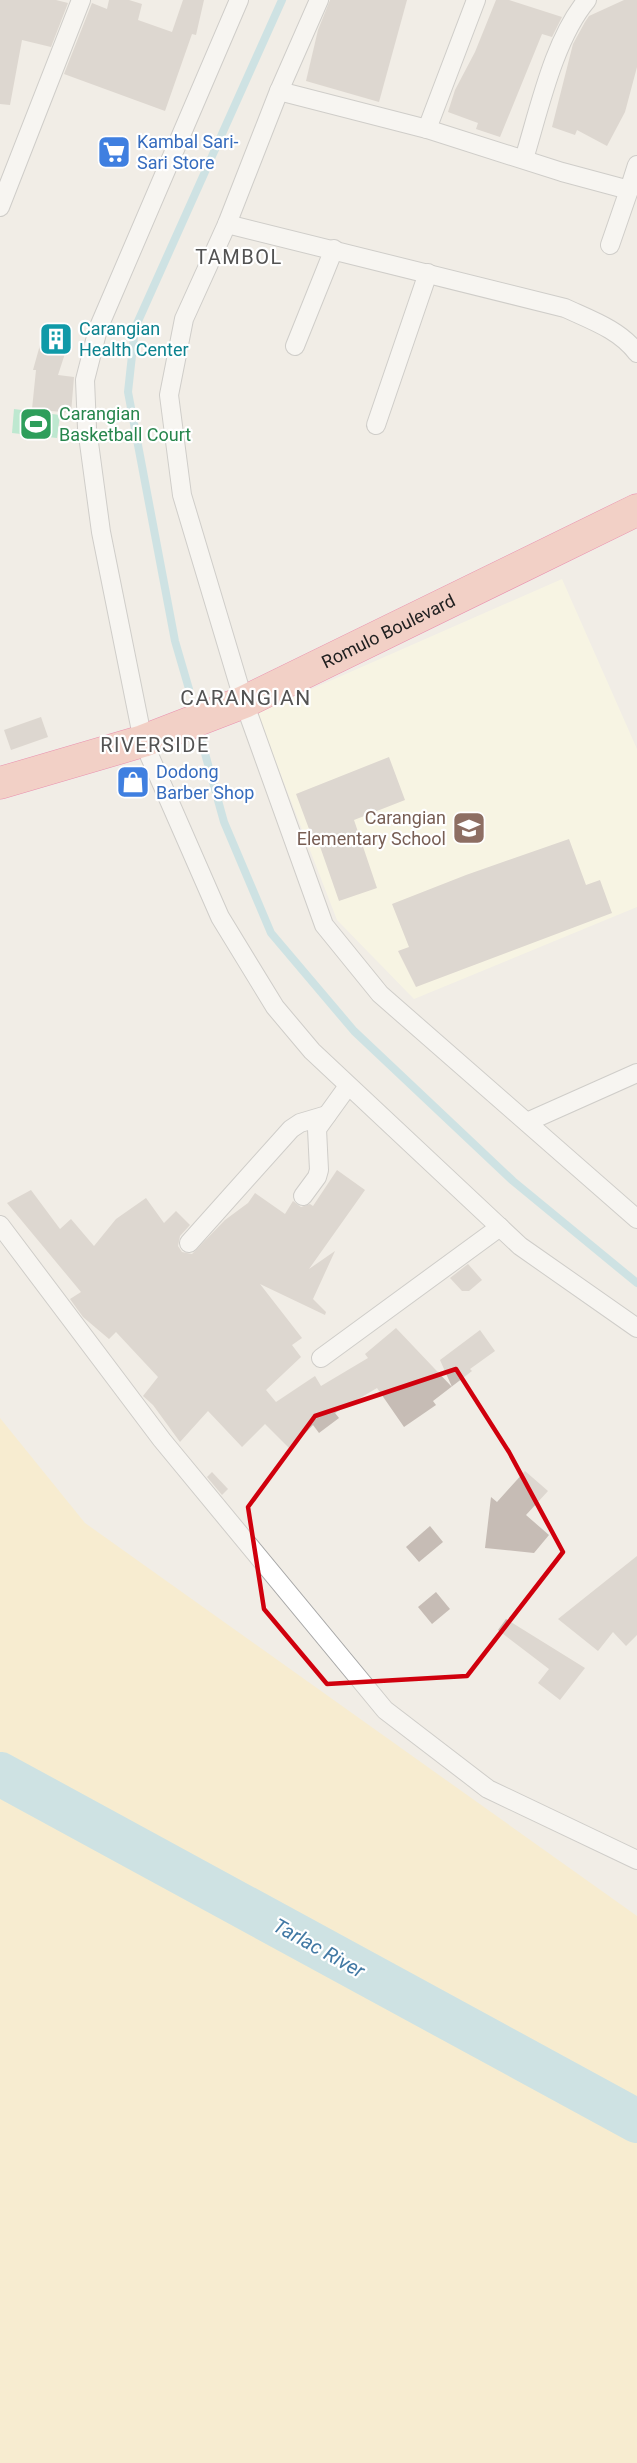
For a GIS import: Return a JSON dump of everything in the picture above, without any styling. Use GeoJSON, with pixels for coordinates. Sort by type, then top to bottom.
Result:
{"type":"FeatureCollection","features":[{"type":"Feature","properties":{"kind":"highway","name":"Romulo Boulevard"},"geometry":{"type":"LineString","coordinates":[[2,780],[143,741],[244,702],[637,510]]}},
{"type":"Feature","properties":{"kind":"street"},"geometry":{"type":"LineString","coordinates":[[0,207],[81,0]]}},
{"type":"Feature","properties":{"kind":"street"},"geometry":{"type":"LineString","coordinates":[[239,0],[98,329],[85,380],[87,428],[101,532],[143,741],[220,917],[275,1007],[312,1050],[348,1086],[520,1246],[637,1328]]}},
{"type":"Feature","properties":{"kind":"street"},"geometry":{"type":"LineString","coordinates":[[319,0],[279,91],[227,224],[184,319],[169,395],[182,495],[244,702],[324,925],[380,994],[637,1219]]}},
{"type":"Feature","properties":{"kind":"street"},"geometry":{"type":"LineString","coordinates":[[427,129],[476,0]]}},
{"type":"Feature","properties":{"kind":"street"},"geometry":{"type":"LineString","coordinates":[[524,159],[549,76],[574,15],[587,0]]}},
{"type":"Feature","properties":{"kind":"street"},"geometry":{"type":"LineString","coordinates":[[279,91],[427,129],[629,190]]}},
{"type":"Feature","properties":{"kind":"street"},"geometry":{"type":"LineString","coordinates":[[610,245],[637,165]]}},
{"type":"Feature","properties":{"kind":"street"},"geometry":{"type":"LineString","coordinates":[[227,224],[565,308],[627,339],[637,353]]}},
{"type":"Feature","properties":{"kind":"street"},"geometry":{"type":"LineString","coordinates":[[295,346],[334,249]]}},
{"type":"Feature","properties":{"kind":"street"},"geometry":{"type":"LineString","coordinates":[[376,425],[428,273]]}},
{"type":"Feature","properties":{"kind":"street"},"geometry":{"type":"LineString","coordinates":[[527,1122],[637,1072]]}},
{"type":"Feature","properties":{"kind":"street"},"geometry":{"type":"LineString","coordinates":[[303,1196],[317,1177],[320,1157],[315,1135],[317,1129],[348,1086]]}},
{"type":"Feature","properties":{"kind":"street"},"geometry":{"type":"LineString","coordinates":[[189,1243],[291,1129],[300,1123],[327,1115]]}},
{"type":"Feature","properties":{"kind":"street"},"geometry":{"type":"LineString","coordinates":[[0,1225],[162,1440],[385,1710],[488,1789],[637,1860]]}},
{"type":"Feature","properties":{"kind":"street"},"geometry":{"type":"LineString","coordinates":[[321,1358],[500,1227]]}},
{"type":"Feature","properties":{"kind":"highlighted area"},"geometry":{"type":"Polygon","coordinates":[[[456,1369],[509,1452],[563,1552],[467,1676],[327,1684],[264,1609],[248,1507],[315,1416],[456,1369]]]}},
{"type":"Feature","properties":{"kind":"shaded area","name":"Carangian Elementary School"},"geometry":{"type":"Polygon","coordinates":[[[562,579],[637,749],[637,907],[414,999],[337,920],[257,713],[562,579]]]}},
{"type":"Feature","properties":{"kind":"sand"},"geometry":{"type":"Polygon","coordinates":[[[0,1418],[85,1523],[637,1916],[637,2463],[0,2463],[0,1418]]]}},
{"type":"Feature","properties":{"kind":"green space","name":"Carangian Basketball Court"},"geometry":{"type":"Polygon","coordinates":[[[14,409],[60,415],[57,438],[12,433],[14,409]]]}},
{"type":"Feature","properties":{"kind":"building"},"geometry":{"type":"Polygon","coordinates":[[[0,0],[56,0],[68,3],[51,47],[22,40],[10,105],[0,104],[0,0]]]}},
{"type":"Feature","properties":{"kind":"building"},"geometry":{"type":"Polygon","coordinates":[[[109,0],[129,0],[142,4],[138,20],[172,32],[183,0],[204,0],[196,35],[192,34],[165,111],[64,74],[92,3],[107,9],[109,0]]]}},
{"type":"Feature","properties":{"kind":"building"},"geometry":{"type":"Polygon","coordinates":[[[330,0],[407,0],[379,102],[306,81],[318,30],[330,0]]]}},
{"type":"Feature","properties":{"kind":"building"},"geometry":{"type":"Polygon","coordinates":[[[496,0],[509,0],[562,17],[552,37],[542,34],[500,137],[476,129],[478,123],[448,112],[455,90],[475,52],[496,0]]]}},
{"type":"Feature","properties":{"kind":"building"},"geometry":{"type":"Polygon","coordinates":[[[624,0],[637,0],[637,67],[625,112],[607,146],[577,130],[575,135],[552,127],[573,44],[585,22],[589,16],[624,0]]]}},
{"type":"Feature","properties":{"kind":"building"},"geometry":{"type":"Polygon","coordinates":[[[45,327],[71,335],[58,375],[74,377],[71,413],[32,409],[36,370],[33,370],[45,327]]]}},
{"type":"Feature","properties":{"kind":"building"},"geometry":{"type":"Polygon","coordinates":[[[41,717],[48,737],[11,750],[4,730],[41,717]]]}},
{"type":"Feature","properties":{"kind":"building"},"geometry":{"type":"Polygon","coordinates":[[[389,757],[405,800],[354,820],[377,888],[339,901],[316,835],[312,837],[296,794],[389,757]]]}},
{"type":"Feature","properties":{"kind":"building"},"geometry":{"type":"Polygon","coordinates":[[[569,839],[586,885],[600,880],[612,913],[416,987],[398,951],[409,947],[392,904],[569,839]]]}},
{"type":"Feature","properties":{"kind":"building"},"geometry":{"type":"Polygon","coordinates":[[[337,1170],[365,1190],[309,1269],[335,1251],[313,1299],[326,1312],[325,1315],[260,1284],[302,1338],[292,1345],[301,1357],[266,1390],[276,1402],[315,1376],[321,1386],[368,1358],[365,1354],[396,1328],[452,1387],[433,1401],[436,1405],[404,1427],[377,1388],[335,1413],[339,1418],[319,1433],[313,1425],[290,1449],[265,1424],[242,1447],[208,1411],[180,1442],[153,1405],[143,1396],[158,1377],[116,1332],[109,1339],[83,1317],[70,1299],[81,1292],[7,1203],[31,1190],[60,1229],[71,1219],[94,1246],[116,1219],[146,1198],[164,1223],[176,1211],[190,1225],[180,1236],[178,1246],[182,1252],[192,1254],[225,1220],[248,1203],[255,1193],[285,1214],[293,1201],[301,1207],[310,1204],[313,1206],[337,1170]]]}},
{"type":"Feature","properties":{"kind":"building"},"geometry":{"type":"Polygon","coordinates":[[[468,1264],[482,1280],[469,1291],[462,1291],[450,1278],[468,1264]]]}},
{"type":"Feature","properties":{"kind":"building"},"geometry":{"type":"Polygon","coordinates":[[[480,1330],[495,1351],[470,1369],[472,1371],[452,1387],[440,1360],[480,1330]]]}},
{"type":"Feature","properties":{"kind":"building"},"geometry":{"type":"Polygon","coordinates":[[[525,1471],[548,1491],[526,1515],[549,1535],[534,1553],[485,1548],[491,1497],[497,1502],[525,1471]]]}},
{"type":"Feature","properties":{"kind":"building"},"geometry":{"type":"Polygon","coordinates":[[[212,1472],[228,1489],[222,1495],[207,1477],[212,1472]]]}},
{"type":"Feature","properties":{"kind":"building"},"geometry":{"type":"Polygon","coordinates":[[[430,1526],[443,1542],[419,1562],[406,1547],[430,1526]]]}},
{"type":"Feature","properties":{"kind":"building"},"geometry":{"type":"Polygon","coordinates":[[[637,1556],[637,1635],[626,1646],[613,1632],[598,1651],[558,1619],[637,1556]]]}},
{"type":"Feature","properties":{"kind":"building"},"geometry":{"type":"Polygon","coordinates":[[[436,1592],[450,1609],[432,1624],[418,1607],[436,1592]]]}},
{"type":"Feature","properties":{"kind":"building"},"geometry":{"type":"Polygon","coordinates":[[[506,1619],[585,1668],[560,1700],[538,1683],[549,1669],[498,1630],[506,1619]]]}},
{"type":"Feature","properties":{"kind":"waterway"},"geometry":{"type":"LineString","coordinates":[[189,689],[175,641],[128,392],[135,328],[282,0]]}},
{"type":"Feature","properties":{"kind":"waterway"},"geometry":{"type":"LineString","coordinates":[[201,739],[224,822],[271,933],[354,1031],[513,1181],[637,1283]]}},
{"type":"Feature","properties":{"kind":"waterway","name":"Tarlac River"},"geometry":{"type":"LineString","coordinates":[[0,1774],[637,2121]]}},
{"type":"Feature","properties":{"kind":"place","name":"Kambal Sari- Sari Store"},"geometry":{"type":"Point","coordinates":[114,152]}},
{"type":"Feature","properties":{"kind":"place","name":"Carangian Health Center"},"geometry":{"type":"Point","coordinates":[56,339]}},
{"type":"Feature","properties":{"kind":"place","name":"Carangian Basketball Court"},"geometry":{"type":"Point","coordinates":[36,424]}},
{"type":"Feature","properties":{"kind":"place","name":"Dodong Barber Shop"},"geometry":{"type":"Point","coordinates":[133,782]}},
{"type":"Feature","properties":{"kind":"place","name":"Carangian Elementary School"},"geometry":{"type":"Point","coordinates":[469,828]}},
{"type":"Feature","properties":{"kind":"district","name":"TAMBOL"},"geometry":{"type":"Point","coordinates":[239,257]}},
{"type":"Feature","properties":{"kind":"district","name":"CARANGIAN"},"geometry":{"type":"Point","coordinates":[246,698]}},
{"type":"Feature","properties":{"kind":"district","name":"RIVERSIDE"},"geometry":{"type":"Point","coordinates":[155,745]}}]}
